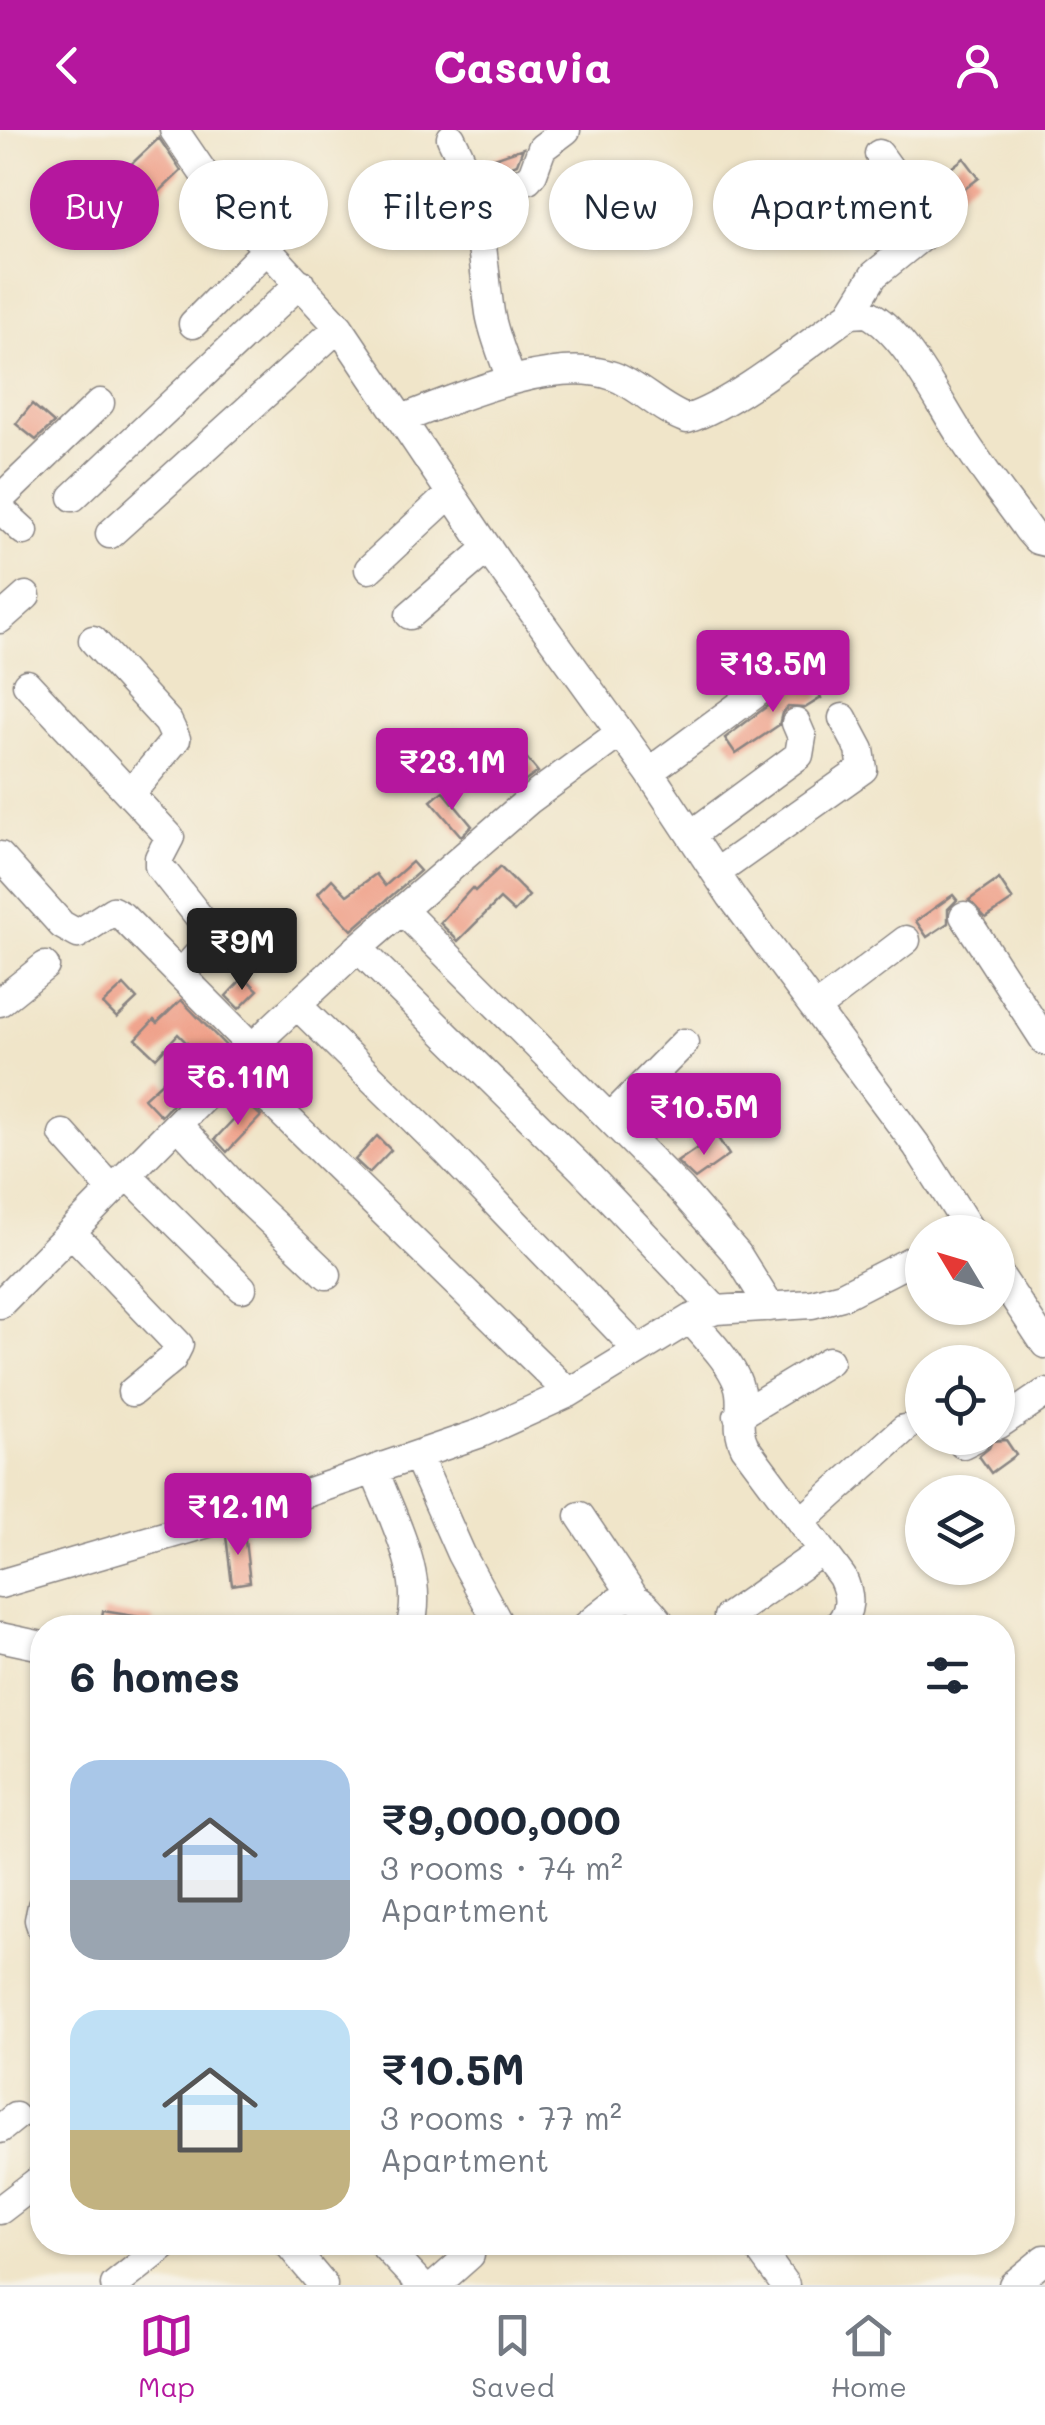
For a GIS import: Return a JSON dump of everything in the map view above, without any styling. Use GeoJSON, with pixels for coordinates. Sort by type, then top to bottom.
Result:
{"type":"FeatureCollection","features":[{"type":"Feature","properties":{"kind":"street"},"geometry":{"type":"LineString","coordinates":[[174,130],[194,160]]}},
{"type":"Feature","properties":{"kind":"street"},"geometry":{"type":"LineString","coordinates":[[529,177],[542,148],[566,130]]}},
{"type":"Feature","properties":{"kind":"street"},"geometry":{"type":"LineString","coordinates":[[450,138],[462,160]]}},
{"type":"Feature","properties":{"kind":"street"},"geometry":{"type":"LineString","coordinates":[[402,419],[512,380],[572,371],[598,372],[628,383],[687,419],[702,414],[850,314],[874,275],[926,232],[928,222],[879,154]]}},
{"type":"Feature","properties":{"kind":"street"},"geometry":{"type":"LineString","coordinates":[[193,324],[267,250],[338,327],[716,873],[917,1146],[957,1215]]}},
{"type":"Feature","properties":{"kind":"street"},"geometry":{"type":"LineString","coordinates":[[482,250],[492,324],[512,380]]}},
{"type":"Feature","properties":{"kind":"street"},"geometry":{"type":"LineString","coordinates":[[73,497],[300,283]]}},
{"type":"Feature","properties":{"kind":"street"},"geometry":{"type":"LineString","coordinates":[[850,314],[867,313],[883,325],[926,377],[962,439],[1029,530],[1045,542]]}},
{"type":"Feature","properties":{"kind":"street"},"geometry":{"type":"LineString","coordinates":[[110,534],[338,327]]}},
{"type":"Feature","properties":{"kind":"street"},"geometry":{"type":"LineString","coordinates":[[0,500],[100,403]]}},
{"type":"Feature","properties":{"kind":"street"},"geometry":{"type":"LineString","coordinates":[[368,569],[451,493]]}},
{"type":"Feature","properties":{"kind":"street"},"geometry":{"type":"LineString","coordinates":[[0,509],[24,531]]}},
{"type":"Feature","properties":{"kind":"street"},"geometry":{"type":"LineString","coordinates":[[410,616],[488,548]]}},
{"type":"Feature","properties":{"kind":"street"},"geometry":{"type":"LineString","coordinates":[[0,619],[26,596]]}},
{"type":"Feature","properties":{"kind":"street"},"geometry":{"type":"LineString","coordinates":[[94,640],[168,722],[176,739],[131,793]]}},
{"type":"Feature","properties":{"kind":"street"},"geometry":{"type":"LineString","coordinates":[[649,772],[793,666]]}},
{"type":"Feature","properties":{"kind":"street"},"geometry":{"type":"LineString","coordinates":[[27,684],[170,837],[159,866],[210,931],[211,940],[181,974]]}},
{"type":"Feature","properties":{"kind":"street"},"geometry":{"type":"LineString","coordinates":[[716,873],[863,769],[860,750],[842,718]]}},
{"type":"Feature","properties":{"kind":"street"},"geometry":{"type":"LineString","coordinates":[[692,834],[798,755],[803,744],[796,723]]}},
{"type":"Feature","properties":{"kind":"street"},"geometry":{"type":"LineString","coordinates":[[1,1300],[358,948],[529,800],[620,733]]}},
{"type":"Feature","properties":{"kind":"street"},"geometry":{"type":"LineString","coordinates":[[0,856],[69,930],[78,934],[85,931],[113,911],[181,974],[244,1058],[569,1393]]}},
{"type":"Feature","properties":{"kind":"street"},"geometry":{"type":"LineString","coordinates":[[402,910],[681,1190],[737,1254],[770,1307]]}},
{"type":"Feature","properties":{"kind":"street"},"geometry":{"type":"LineString","coordinates":[[964,916],[1045,1041]]}},
{"type":"Feature","properties":{"kind":"street"},"geometry":{"type":"LineString","coordinates":[[816,1008],[906,940]]}},
{"type":"Feature","properties":{"kind":"street"},"geometry":{"type":"LineString","coordinates":[[358,948],[583,1170],[704,1314],[738,1382],[738,1432],[849,1592],[850,1605],[844,1615]]}},
{"type":"Feature","properties":{"kind":"street"},"geometry":{"type":"LineString","coordinates":[[0,1002],[45,966]]}},
{"type":"Feature","properties":{"kind":"street"},"geometry":{"type":"LineString","coordinates":[[297,1005],[448,1153],[638,1350]]}},
{"type":"Feature","properties":{"kind":"street"},"geometry":{"type":"LineString","coordinates":[[610,1118],[684,1043]]}},
{"type":"Feature","properties":{"kind":"street"},"geometry":{"type":"LineString","coordinates":[[178,1124],[242,1194],[328,1275]]}},
{"type":"Feature","properties":{"kind":"street"},"geometry":{"type":"LineString","coordinates":[[63,1134],[242,1288]]}},
{"type":"Feature","properties":{"kind":"street"},"geometry":{"type":"LineString","coordinates":[[72,1233],[179,1345],[172,1359],[132,1392]]}},
{"type":"Feature","properties":{"kind":"street"},"geometry":{"type":"LineString","coordinates":[[0,1584],[280,1502],[481,1433],[569,1393],[704,1314],[812,1304],[842,1296],[905,1264]]}},
{"type":"Feature","properties":{"kind":"street"},"geometry":{"type":"LineString","coordinates":[[1015,1290],[1036,1310],[1045,1344]]}},
{"type":"Feature","properties":{"kind":"street"},"geometry":{"type":"LineString","coordinates":[[738,1416],[830,1361]]}},
{"type":"Feature","properties":{"kind":"street"},"geometry":{"type":"LineString","coordinates":[[1015,1413],[1045,1393]]}},
{"type":"Feature","properties":{"kind":"street"},"geometry":{"type":"LineString","coordinates":[[800,1522],[904,1429]]}},
{"type":"Feature","properties":{"kind":"street"},"geometry":{"type":"LineString","coordinates":[[417,1456],[494,1615]]}},
{"type":"Feature","properties":{"kind":"street"},"geometry":{"type":"LineString","coordinates":[[374,1470],[416,1590],[412,1615]]}},
{"type":"Feature","properties":{"kind":"street"},"geometry":{"type":"LineString","coordinates":[[580,1516],[634,1597],[644,1601],[654,1615]]}},
{"type":"Feature","properties":{"kind":"street"},"geometry":{"type":"LineString","coordinates":[[731,1615],[822,1551]]}},
{"type":"Feature","properties":{"kind":"street"},"geometry":{"type":"LineString","coordinates":[[601,1615],[621,1600],[634,1597]]}},
{"type":"Feature","properties":{"kind":"street"},"geometry":{"type":"LineString","coordinates":[[0,1637],[30,1643]]}},
{"type":"Feature","properties":{"kind":"street"},"geometry":{"type":"LineString","coordinates":[[0,2210],[30,2187]]}},
{"type":"Feature","properties":{"kind":"street"},"geometry":{"type":"LineString","coordinates":[[116,2285],[153,2255]]}},
{"type":"Feature","properties":{"kind":"street"},"geometry":{"type":"LineString","coordinates":[[298,2255],[323,2285]]}},
{"type":"Feature","properties":{"kind":"street"},"geometry":{"type":"LineString","coordinates":[[392,2255],[420,2285]]}},
{"type":"Feature","properties":{"kind":"street"},"geometry":{"type":"LineString","coordinates":[[436,2285],[470,2255]]}},
{"type":"Feature","properties":{"kind":"street"},"geometry":{"type":"LineString","coordinates":[[761,2255],[777,2282]]}},
{"type":"Feature","properties":{"kind":"street"},"geometry":{"type":"LineString","coordinates":[[1013,2285],[1045,2258]]}},
{"type":"Feature","properties":{"kind":"building"},"geometry":{"type":"Polygon","coordinates":[[[159,138],[179,173],[159,192],[159,160],[136,160],[159,138]]]}},
{"type":"Feature","properties":{"kind":"building"},"geometry":{"type":"Polygon","coordinates":[[[523,148],[518,160],[489,160],[523,148]]]}},
{"type":"Feature","properties":{"kind":"building"},"geometry":{"type":"Polygon","coordinates":[[[968,163],[979,178],[968,186],[968,163]]]}},
{"type":"Feature","properties":{"kind":"building"},"geometry":{"type":"Polygon","coordinates":[[[32,404],[54,423],[36,440],[16,424],[32,404]]]}},
{"type":"Feature","properties":{"kind":"building"},"geometry":{"type":"Polygon","coordinates":[[[807,676],[821,698],[805,708],[788,707],[779,725],[736,754],[725,738],[807,676]]]}},
{"type":"Feature","properties":{"kind":"building"},"geometry":{"type":"Polygon","coordinates":[[[506,733],[538,772],[524,782],[493,744],[506,733]]]}},
{"type":"Feature","properties":{"kind":"building"},"geometry":{"type":"Polygon","coordinates":[[[443,791],[472,826],[461,836],[431,801],[443,791]]]}},
{"type":"Feature","properties":{"kind":"building"},"geometry":{"type":"Polygon","coordinates":[[[412,862],[420,871],[352,930],[318,893],[332,879],[347,895],[376,874],[385,886],[412,862]]]}},
{"type":"Feature","properties":{"kind":"building"},"geometry":{"type":"Polygon","coordinates":[[[500,867],[529,896],[514,912],[500,899],[458,941],[440,923],[472,888],[475,891],[500,867]]]}},
{"type":"Feature","properties":{"kind":"building"},"geometry":{"type":"Polygon","coordinates":[[[999,879],[1013,900],[986,918],[969,900],[999,879]]]}},
{"type":"Feature","properties":{"kind":"building"},"geometry":{"type":"Polygon","coordinates":[[[953,895],[957,900],[948,909],[948,923],[927,937],[916,921],[953,895]]]}},
{"type":"Feature","properties":{"kind":"building"},"geometry":{"type":"Polygon","coordinates":[[[244,977],[258,990],[239,1009],[226,996],[244,977]]]}},
{"type":"Feature","properties":{"kind":"building"},"geometry":{"type":"Polygon","coordinates":[[[124,985],[137,999],[117,1018],[103,1004],[124,985]]]}},
{"type":"Feature","properties":{"kind":"building"},"geometry":{"type":"Polygon","coordinates":[[[181,1000],[228,1048],[204,1072],[196,1063],[202,1058],[178,1034],[156,1058],[136,1039],[181,1000]]]}},
{"type":"Feature","properties":{"kind":"building"},"geometry":{"type":"Polygon","coordinates":[[[163,1081],[178,1098],[161,1116],[144,1098],[163,1081]]]}},
{"type":"Feature","properties":{"kind":"building"},"geometry":{"type":"Polygon","coordinates":[[[248,1104],[261,1116],[227,1152],[215,1139],[248,1104]]]}},
{"type":"Feature","properties":{"kind":"building"},"geometry":{"type":"Polygon","coordinates":[[[716,1135],[729,1155],[695,1179],[677,1162],[716,1135]]]}},
{"type":"Feature","properties":{"kind":"building"},"geometry":{"type":"Polygon","coordinates":[[[377,1136],[391,1150],[369,1173],[355,1160],[377,1136]]]}},
{"type":"Feature","properties":{"kind":"building"},"geometry":{"type":"Polygon","coordinates":[[[1015,1454],[1016,1455],[991,1473],[979,1456],[1015,1454]]]}},
{"type":"Feature","properties":{"kind":"building"},"geometry":{"type":"Polygon","coordinates":[[[244,1532],[250,1582],[232,1585],[226,1536],[244,1532]]]}}]}
